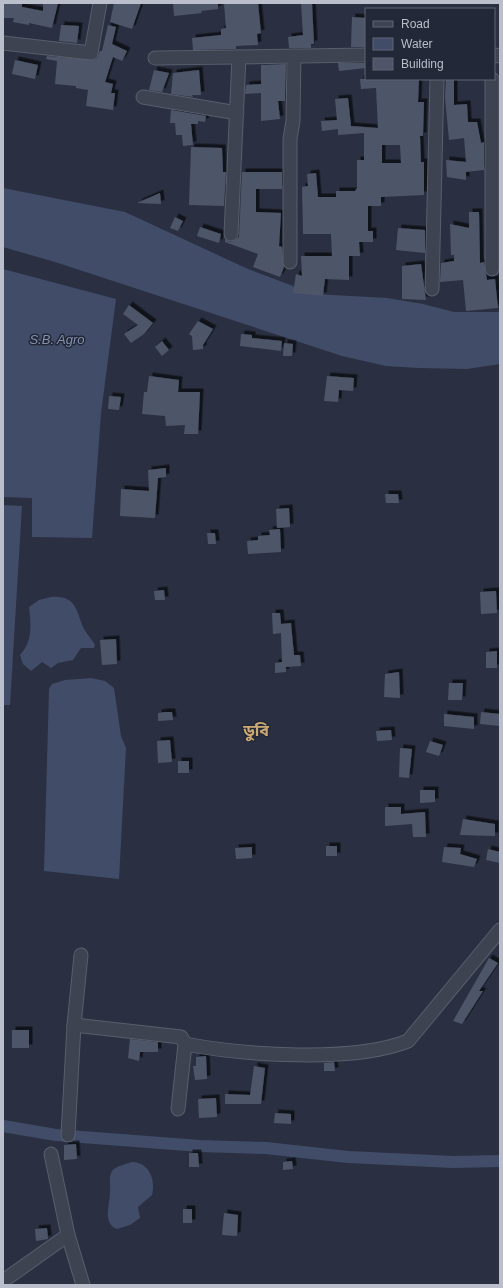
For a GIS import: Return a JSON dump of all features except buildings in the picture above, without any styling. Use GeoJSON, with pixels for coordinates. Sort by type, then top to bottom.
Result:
{"type":"FeatureCollection","features":[{"type":"Feature","properties":{"kind":"street"},"geometry":{"type":"LineString","coordinates":[[3,43],[91,53],[100,3]]}},
{"type":"Feature","properties":{"kind":"street"},"geometry":{"type":"LineString","coordinates":[[155,58],[365,55]]}},
{"type":"Feature","properties":{"kind":"street"},"geometry":{"type":"LineString","coordinates":[[290,262],[290,139],[293,121],[294,56]]}},
{"type":"Feature","properties":{"kind":"street"},"geometry":{"type":"LineString","coordinates":[[231,234],[239,57]]}},
{"type":"Feature","properties":{"kind":"street"},"geometry":{"type":"LineString","coordinates":[[432,289],[437,80]]}},
{"type":"Feature","properties":{"kind":"street"},"geometry":{"type":"LineString","coordinates":[[492,80],[492,269]]}},
{"type":"Feature","properties":{"kind":"street"},"geometry":{"type":"LineString","coordinates":[[143,97],[237,113]]}},
{"type":"Feature","properties":{"kind":"street"},"geometry":{"type":"LineString","coordinates":[[185,1044],[208,1048],[300,1055],[358,1052],[393,1047],[408,1041],[500,930]]}},
{"type":"Feature","properties":{"kind":"street"},"geometry":{"type":"LineString","coordinates":[[68,1136],[74,1025],[81,956]]}},
{"type":"Feature","properties":{"kind":"street"},"geometry":{"type":"LineString","coordinates":[[74,1025],[181,1037],[185,1044],[178,1108]]}},
{"type":"Feature","properties":{"kind":"street"},"geometry":{"type":"LineString","coordinates":[[51,1154],[68,1235],[83,1285]]}},
{"type":"Feature","properties":{"kind":"street"},"geometry":{"type":"LineString","coordinates":[[3,1282],[68,1235]]}},
{"type":"Feature","properties":{"kind":"water"},"geometry":{"type":"Polygon","coordinates":[[[3,188],[125,212],[248,269],[314,294],[387,298],[423,304],[454,312],[500,312],[500,364],[467,369],[419,368],[386,366],[342,356],[55,262],[3,247],[3,188]]]}},
{"type":"Feature","properties":{"kind":"water","name":"S.B. Agro"},"geometry":{"type":"Polygon","coordinates":[[[3,269],[116,299],[101,413],[92,538],[32,537],[32,498],[3,497],[3,269]]]}},
{"type":"Feature","properties":{"kind":"water"},"geometry":{"type":"Polygon","coordinates":[[[3,505],[22,506],[10,705],[3,705],[3,505]]]}},
{"type":"Feature","properties":{"kind":"water"},"geometry":{"type":"Polygon","coordinates":[[[51,597],[60,597],[71,602],[77,610],[84,629],[95,645],[94,648],[81,648],[73,660],[58,663],[51,668],[42,662],[31,671],[23,664],[20,655],[29,638],[29,607],[39,600],[51,597]]]}},
{"type":"Feature","properties":{"kind":"water"},"geometry":{"type":"Polygon","coordinates":[[[91,678],[105,681],[114,688],[121,736],[126,748],[119,879],[44,871],[49,689],[52,684],[65,680],[91,678]]]}},
{"type":"Feature","properties":{"kind":"water"},"geometry":{"type":"Polygon","coordinates":[[[132,1162],[143,1165],[147,1168],[152,1178],[152,1195],[138,1207],[140,1218],[130,1225],[117,1229],[112,1226],[108,1218],[110,1176],[112,1171],[116,1168],[132,1162]]]}},
{"type":"Feature","properties":{"kind":"waterway"},"geometry":{"type":"LineString","coordinates":[[3,1126],[56,1135],[200,1146],[266,1148],[348,1157],[453,1162],[500,1161]]}},
{"type":"Feature","properties":{"kind":"district","name":"ডুবি"},"geometry":{"type":"Point","coordinates":[256,730]}}]}
